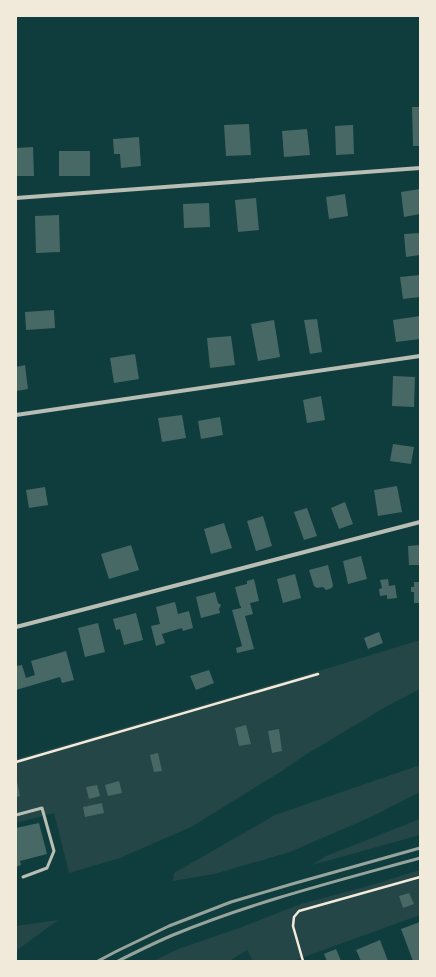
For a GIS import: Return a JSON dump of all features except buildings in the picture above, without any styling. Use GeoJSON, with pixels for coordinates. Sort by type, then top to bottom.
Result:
{"type":"FeatureCollection","features":[{"type":"Feature","properties":{"kind":"street"},"geometry":{"type":"LineString","coordinates":[[16,198],[420,168]]}},
{"type":"Feature","properties":{"kind":"street"},"geometry":{"type":"LineString","coordinates":[[16,415],[420,356]]}},
{"type":"Feature","properties":{"kind":"street"},"geometry":{"type":"LineString","coordinates":[[16,627],[420,522]]}},
{"type":"Feature","properties":{"kind":"lane"},"geometry":{"type":"LineString","coordinates":[[16,815],[42,808],[54,851],[47,868],[23,877]]}},
{"type":"Feature","properties":{"kind":"path"},"geometry":{"type":"LineString","coordinates":[[16,762],[318,674]]}},
{"type":"Feature","properties":{"kind":"path"},"geometry":{"type":"LineString","coordinates":[[303,961],[293,926],[294,917],[299,911],[420,877]]}},
{"type":"Feature","properties":{"kind":"shaded area"},"geometry":{"type":"Polygon","coordinates":[[[420,640],[420,689],[387,706],[305,755],[282,771],[191,827],[120,858],[69,873],[54,813],[16,823],[16,759],[420,640]]]}},
{"type":"Feature","properties":{"kind":"shaded area"},"geometry":{"type":"Polygon","coordinates":[[[420,765],[420,792],[373,816],[290,852],[214,874],[173,881],[174,873],[275,815],[420,765]]]}},
{"type":"Feature","properties":{"kind":"shaded area"},"geometry":{"type":"Polygon","coordinates":[[[420,819],[420,835],[312,865],[326,856],[420,819]]]}},
{"type":"Feature","properties":{"kind":"shaded area"},"geometry":{"type":"Polygon","coordinates":[[[420,870],[420,915],[293,961],[253,961],[247,950],[229,961],[153,961],[181,948],[242,927],[301,904],[420,870]]]}},
{"type":"Feature","properties":{"kind":"shaded area"},"geometry":{"type":"Polygon","coordinates":[[[58,920],[16,951],[16,926],[58,920]]]}},
{"type":"Feature","properties":{"kind":"railway"},"geometry":{"type":"LineString","coordinates":[[98,961],[169,926],[231,902],[420,848]]}},
{"type":"Feature","properties":{"kind":"railway"},"geometry":{"type":"LineString","coordinates":[[118,961],[173,935],[234,912],[264,902],[420,858]]}}]}
